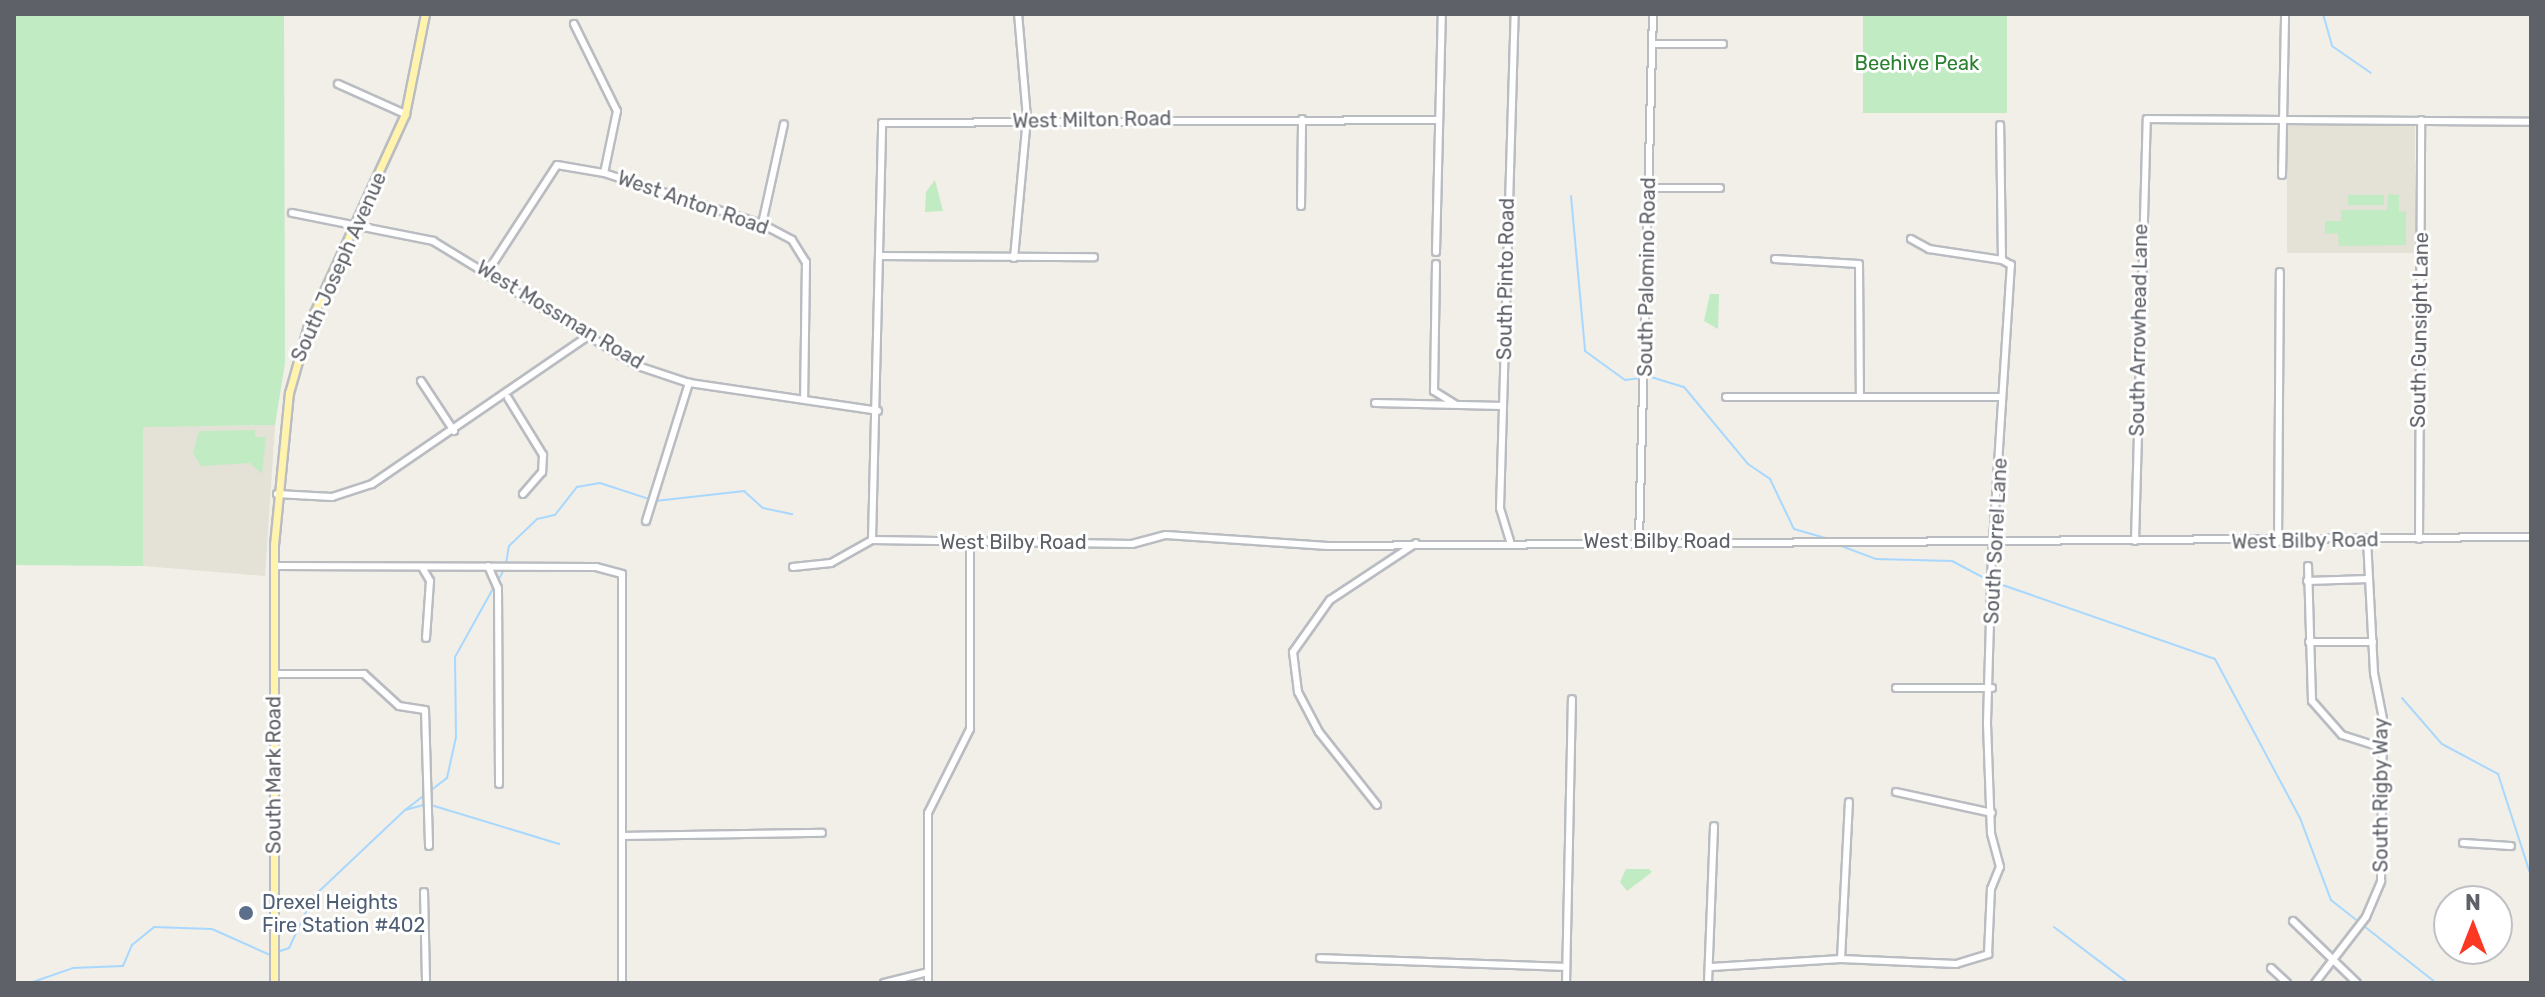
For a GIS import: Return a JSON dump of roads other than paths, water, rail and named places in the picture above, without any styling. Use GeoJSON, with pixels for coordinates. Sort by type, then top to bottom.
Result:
{"type":"FeatureCollection","features":[{"type":"Feature","properties":{"kind":"main road","name":"South Joseph Avenue"},"geometry":{"type":"LineString","coordinates":[[274,566],[277,494],[293,374],[405,114],[425,14]]}},
{"type":"Feature","properties":{"kind":"main road","name":"South Mark Road"},"geometry":{"type":"LineString","coordinates":[[274,566],[274,983]]}},
{"type":"Feature","properties":{"kind":"street"},"geometry":{"type":"LineString","coordinates":[[1014,258],[1027,118],[1018,14]]}},
{"type":"Feature","properties":{"kind":"street"},"geometry":{"type":"LineString","coordinates":[[1436,252],[1442,14]]}},
{"type":"Feature","properties":{"kind":"street","name":"South Pinto Road"},"geometry":{"type":"LineString","coordinates":[[1510,541],[1501,520],[1515,14]]}},
{"type":"Feature","properties":{"kind":"street","name":"South Palomino Road"},"geometry":{"type":"LineString","coordinates":[[1639,540],[1653,14]]}},
{"type":"Feature","properties":{"kind":"street"},"geometry":{"type":"LineString","coordinates":[[2282,175],[2285,14]]}},
{"type":"Feature","properties":{"kind":"street"},"geometry":{"type":"LineString","coordinates":[[574,24],[617,111],[604,173]]}},
{"type":"Feature","properties":{"kind":"street"},"geometry":{"type":"LineString","coordinates":[[1652,44],[1723,44]]}},
{"type":"Feature","properties":{"kind":"street"},"geometry":{"type":"LineString","coordinates":[[338,84],[405,114]]}},
{"type":"Feature","properties":{"kind":"street"},"geometry":{"type":"LineString","coordinates":[[2282,117],[2531,122]]}},
{"type":"Feature","properties":{"kind":"street","name":"South Arrowhead Lane"},"geometry":{"type":"LineString","coordinates":[[2135,541],[2147,119],[2282,117]]}},
{"type":"Feature","properties":{"kind":"street","name":"West Milton Road"},"geometry":{"type":"LineString","coordinates":[[880,256],[882,123],[1027,118],[1438,120]]}},
{"type":"Feature","properties":{"kind":"street"},"geometry":{"type":"LineString","coordinates":[[1301,206],[1302,119]]}},
{"type":"Feature","properties":{"kind":"street","name":"South Gunsight Lane"},"geometry":{"type":"LineString","coordinates":[[2419,539],[2421,120]]}},
{"type":"Feature","properties":{"kind":"street"},"geometry":{"type":"LineString","coordinates":[[762,224],[784,124]]}},
{"type":"Feature","properties":{"kind":"street","name":"South Sorrel Lane"},"geometry":{"type":"LineString","coordinates":[[1841,959],[1911,965],[1986,958],[1991,889],[2000,867],[1992,813],[1992,688],[1995,541],[2011,265],[2002,260],[2000,125]]}},
{"type":"Feature","properties":{"kind":"street","name":"West Anton Road"},"geometry":{"type":"LineString","coordinates":[[488,271],[547,173],[569,164],[762,224],[792,240],[806,262],[804,398]]}},
{"type":"Feature","properties":{"kind":"street"},"geometry":{"type":"LineString","coordinates":[[1649,188],[1720,188]]}},
{"type":"Feature","properties":{"kind":"street","name":"West Mossman Road"},"geometry":{"type":"LineString","coordinates":[[292,213],[433,241],[488,271],[638,366],[689,383],[878,411]]}},
{"type":"Feature","properties":{"kind":"street"},"geometry":{"type":"LineString","coordinates":[[1911,239],[1940,252],[2002,260]]}},
{"type":"Feature","properties":{"kind":"street"},"geometry":{"type":"LineString","coordinates":[[793,567],[831,563],[872,540],[880,256],[1094,257]]}},
{"type":"Feature","properties":{"kind":"street"},"geometry":{"type":"LineString","coordinates":[[1775,259],[1859,264],[1860,395]]}},
{"type":"Feature","properties":{"kind":"street"},"geometry":{"type":"LineString","coordinates":[[1436,264],[1434,391],[1455,404]]}},
{"type":"Feature","properties":{"kind":"street"},"geometry":{"type":"LineString","coordinates":[[2278,542],[2280,272]]}},
{"type":"Feature","properties":{"kind":"street"},"geometry":{"type":"LineString","coordinates":[[277,494],[332,497],[372,484],[508,398],[588,336]]}},
{"type":"Feature","properties":{"kind":"street"},"geometry":{"type":"LineString","coordinates":[[421,381],[454,431]]}},
{"type":"Feature","properties":{"kind":"street"},"geometry":{"type":"LineString","coordinates":[[646,521],[689,383]]}},
{"type":"Feature","properties":{"kind":"street"},"geometry":{"type":"LineString","coordinates":[[1726,397],[2002,397]]}},
{"type":"Feature","properties":{"kind":"street"},"geometry":{"type":"LineString","coordinates":[[508,398],[543,455],[542,472],[523,494]]}},
{"type":"Feature","properties":{"kind":"street"},"geometry":{"type":"LineString","coordinates":[[1375,403],[1503,406]]}},
{"type":"Feature","properties":{"kind":"street","name":"West Bilby Road"},"geometry":{"type":"LineString","coordinates":[[872,540],[1132,544],[1224,535],[1279,545],[1639,540],[2278,542],[2531,537]]}},
{"type":"Feature","properties":{"kind":"street","name":"South Rigby Way"},"geometry":{"type":"LineString","coordinates":[[2315,983],[2366,917],[2381,881],[2383,748],[2367,540]]}},
{"type":"Feature","properties":{"kind":"street"},"geometry":{"type":"LineString","coordinates":[[1377,805],[1319,732],[1298,692],[1293,652],[1330,600],[1417,542]]}},
{"type":"Feature","properties":{"kind":"street"},"geometry":{"type":"LineString","coordinates":[[928,983],[928,813],[970,729],[970,543]]}},
{"type":"Feature","properties":{"kind":"street"},"geometry":{"type":"LineString","coordinates":[[274,566],[488,566],[619,571],[625,584],[622,983]]}},
{"type":"Feature","properties":{"kind":"street"},"geometry":{"type":"LineString","coordinates":[[488,566],[498,588],[499,784]]}},
{"type":"Feature","properties":{"kind":"street"},"geometry":{"type":"LineString","coordinates":[[2308,566],[2308,686],[2322,716],[2356,743],[2383,748]]}},
{"type":"Feature","properties":{"kind":"street"},"geometry":{"type":"LineString","coordinates":[[422,567],[430,581],[426,638]]}},
{"type":"Feature","properties":{"kind":"street"},"geometry":{"type":"LineString","coordinates":[[2307,581],[2369,579]]}},
{"type":"Feature","properties":{"kind":"street"},"geometry":{"type":"LineString","coordinates":[[2309,642],[2373,642]]}},
{"type":"Feature","properties":{"kind":"street"},"geometry":{"type":"LineString","coordinates":[[274,674],[364,674],[399,706],[425,710],[429,846]]}},
{"type":"Feature","properties":{"kind":"street"},"geometry":{"type":"LineString","coordinates":[[1896,688],[1992,688]]}},
{"type":"Feature","properties":{"kind":"street"},"geometry":{"type":"LineString","coordinates":[[1566,983],[1572,699]]}},
{"type":"Feature","properties":{"kind":"street"},"geometry":{"type":"LineString","coordinates":[[1896,792],[1992,813]]}},
{"type":"Feature","properties":{"kind":"street"},"geometry":{"type":"LineString","coordinates":[[1711,967],[1841,959],[1849,802]]}},
{"type":"Feature","properties":{"kind":"street"},"geometry":{"type":"LineString","coordinates":[[1571,809],[1583,810]]}},
{"type":"Feature","properties":{"kind":"street"},"geometry":{"type":"LineString","coordinates":[[1708,983],[1711,967],[1713,826]]}},
{"type":"Feature","properties":{"kind":"street"},"geometry":{"type":"LineString","coordinates":[[623,836],[822,833]]}},
{"type":"Feature","properties":{"kind":"street"},"geometry":{"type":"LineString","coordinates":[[2463,843],[2511,846]]}},
{"type":"Feature","properties":{"kind":"street"},"geometry":{"type":"LineString","coordinates":[[424,892],[426,983]]}},
{"type":"Feature","properties":{"kind":"street"},"geometry":{"type":"LineString","coordinates":[[2293,921],[2357,983]]}},
{"type":"Feature","properties":{"kind":"street"},"geometry":{"type":"LineString","coordinates":[[1320,958],[1565,967]]}},
{"type":"Feature","properties":{"kind":"street"},"geometry":{"type":"LineString","coordinates":[[2271,968],[2287,983]]}},
{"type":"Feature","properties":{"kind":"street"},"geometry":{"type":"LineString","coordinates":[[879,976],[884,983],[928,972]]}},
{"type":"Feature","properties":{"kind":"waterway"},"geometry":{"type":"LineString","coordinates":[[2323,14],[2332,46],[2371,73]]}},
{"type":"Feature","properties":{"kind":"waterway"},"geometry":{"type":"LineString","coordinates":[[1571,196],[1585,351],[1625,380],[1651,377],[1684,387],[1748,464],[1770,479],[1794,529],[1832,540]]}},
{"type":"Feature","properties":{"kind":"waterway"},"geometry":{"type":"LineString","coordinates":[[506,564],[509,546],[537,519],[555,515],[577,487],[600,483],[649,499]]}},
{"type":"Feature","properties":{"kind":"waterway"},"geometry":{"type":"LineString","coordinates":[[655,501],[744,491],[763,508],[792,514]]}},
{"type":"Feature","properties":{"kind":"waterway"},"geometry":{"type":"LineString","coordinates":[[1836,544],[1876,559],[1952,561],[1988,580]]}},
{"type":"Feature","properties":{"kind":"waterway"},"geometry":{"type":"LineString","coordinates":[[497,582],[504,570]]}},
{"type":"Feature","properties":{"kind":"waterway"},"geometry":{"type":"LineString","coordinates":[[1994,582],[2215,659],[2300,818],[2331,900],[2436,983]]}},
{"type":"Feature","properties":{"kind":"waterway"},"geometry":{"type":"LineString","coordinates":[[405,810],[447,778],[456,737],[455,657],[494,587]]}},
{"type":"Feature","properties":{"kind":"waterway"},"geometry":{"type":"LineString","coordinates":[[2402,698],[2442,744],[2498,774],[2531,876]]}},
{"type":"Feature","properties":{"kind":"waterway"},"geometry":{"type":"LineString","coordinates":[[280,951],[289,948],[313,897],[405,810],[424,805]]}},
{"type":"Feature","properties":{"kind":"waterway"},"geometry":{"type":"LineString","coordinates":[[431,805],[559,844]]}},
{"type":"Feature","properties":{"kind":"waterway"},"geometry":{"type":"LineString","coordinates":[[30,983],[73,968],[123,966],[132,945],[154,927],[212,929],[270,955]]}},
{"type":"Feature","properties":{"kind":"waterway"},"geometry":{"type":"LineString","coordinates":[[2054,927],[2128,983]]}},
{"type":"Feature","properties":{"kind":"place","name":"Drexel Heights Fire Station #402"},"geometry":{"type":"Point","coordinates":[246,913]}},
{"type":"Feature","properties":{"kind":"park label","name":"Beehive Peak"},"geometry":{"type":"Point","coordinates":[1917,63]}}]}
